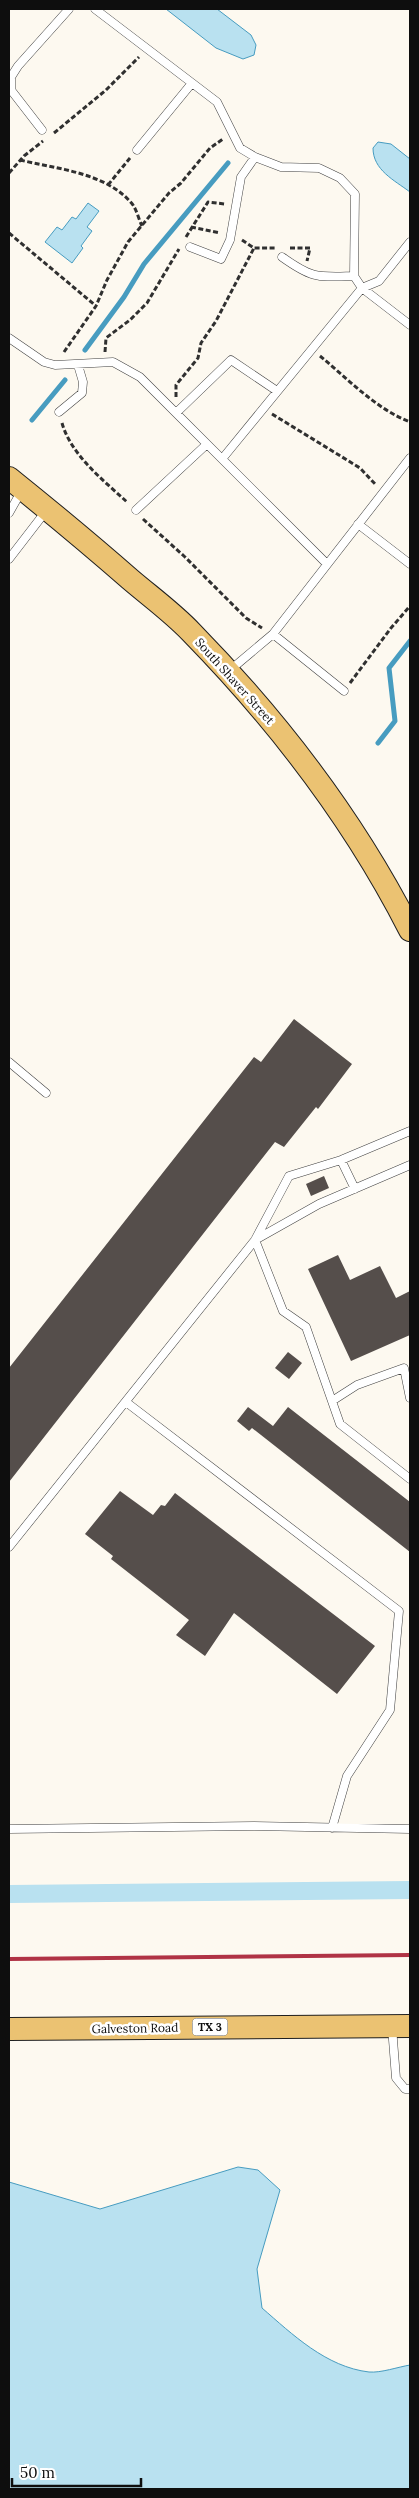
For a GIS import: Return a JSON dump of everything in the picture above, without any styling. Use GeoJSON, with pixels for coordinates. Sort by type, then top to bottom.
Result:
{"type":"FeatureCollection","features":[{"type":"Feature","properties":{"kind":"main road","name":"South Shaver Street"},"geometry":{"type":"LineString","coordinates":[[16,483],[48,508],[190,630],[228,672],[308,767],[390,891],[410,930]]}},
{"type":"Feature","properties":{"kind":"main road","name":"Galveston Road"},"geometry":{"type":"LineString","coordinates":[[9,2029],[401,2026]]}},
{"type":"Feature","properties":{"kind":"lane"},"geometry":{"type":"LineString","coordinates":[[42,130],[11,90],[11,77],[68,9]]}},
{"type":"Feature","properties":{"kind":"lane"},"geometry":{"type":"LineString","coordinates":[[95,9],[217,102],[240,148],[255,157],[281,166],[319,168],[340,178],[355,194],[354,276],[362,288],[410,325]]}},
{"type":"Feature","properties":{"kind":"lane"},"geometry":{"type":"LineString","coordinates":[[137,150],[192,84]]}},
{"type":"Feature","properties":{"kind":"lane"},"geometry":{"type":"LineString","coordinates":[[190,246],[221,259],[231,234],[241,176],[255,157]]}},
{"type":"Feature","properties":{"kind":"lane"},"geometry":{"type":"LineString","coordinates":[[222,459],[362,288],[379,280],[410,242]]}},
{"type":"Feature","properties":{"kind":"lane"},"geometry":{"type":"LineString","coordinates":[[282,257],[304,273],[321,277],[354,276]]}},
{"type":"Feature","properties":{"kind":"lane"},"geometry":{"type":"LineString","coordinates":[[10,341],[44,362],[55,365],[113,362],[140,377],[327,564]]}},
{"type":"Feature","properties":{"kind":"lane"},"geometry":{"type":"LineString","coordinates":[[176,413],[231,360],[277,391]]}},
{"type":"Feature","properties":{"kind":"lane"},"geometry":{"type":"LineString","coordinates":[[58,412],[82,392],[83,382],[78,365]]}},
{"type":"Feature","properties":{"kind":"lane"},"geometry":{"type":"LineString","coordinates":[[136,510],[208,444]]}},
{"type":"Feature","properties":{"kind":"lane"},"geometry":{"type":"LineString","coordinates":[[228,672],[273,634],[410,458]]}},
{"type":"Feature","properties":{"kind":"lane"},"geometry":{"type":"LineString","coordinates":[[9,513],[16,483]]}},
{"type":"Feature","properties":{"kind":"lane"},"geometry":{"type":"LineString","coordinates":[[9,559],[48,508]]}},
{"type":"Feature","properties":{"kind":"lane"},"geometry":{"type":"LineString","coordinates":[[358,524],[410,564]]}},
{"type":"Feature","properties":{"kind":"lane"},"geometry":{"type":"LineString","coordinates":[[273,634],[344,691]]}},
{"type":"Feature","properties":{"kind":"lane"},"geometry":{"type":"LineString","coordinates":[[9,1062],[46,1093]]}},
{"type":"Feature","properties":{"kind":"lane"},"geometry":{"type":"LineString","coordinates":[[9,1547],[255,1240],[289,1176],[341,1160],[410,1131]]}},
{"type":"Feature","properties":{"kind":"lane"},"geometry":{"type":"LineString","coordinates":[[341,1160],[355,1188]]}},
{"type":"Feature","properties":{"kind":"lane"},"geometry":{"type":"LineString","coordinates":[[255,1240],[319,1204],[410,1165]]}},
{"type":"Feature","properties":{"kind":"lane"},"geometry":{"type":"LineString","coordinates":[[255,1240],[283,1311],[306,1327],[340,1424],[410,1479]]}},
{"type":"Feature","properties":{"kind":"lane"},"geometry":{"type":"LineString","coordinates":[[332,1401],[357,1385],[404,1368],[410,1398]]}},
{"type":"Feature","properties":{"kind":"lane"},"geometry":{"type":"LineString","coordinates":[[126,1402],[399,1611],[390,1710],[347,1776],[332,1828]]}},
{"type":"Feature","properties":{"kind":"lane"},"geometry":{"type":"LineString","coordinates":[[9,1829],[410,1829]]}},
{"type":"Feature","properties":{"kind":"lane"},"geometry":{"type":"LineString","coordinates":[[401,2026],[396,2078],[405,2089],[410,2089]]}},
{"type":"Feature","properties":{"kind":"path"},"geometry":{"type":"LineString","coordinates":[[9,172],[20,160],[74,118],[147,49]]}},
{"type":"Feature","properties":{"kind":"path"},"geometry":{"type":"LineString","coordinates":[[55,365],[96,306],[128,242],[210,148],[232,135]]}},
{"type":"Feature","properties":{"kind":"path"},"geometry":{"type":"LineString","coordinates":[[108,185],[137,150]]}},
{"type":"Feature","properties":{"kind":"path"},"geometry":{"type":"LineString","coordinates":[[20,160],[86,175],[108,185],[122,193],[134,207],[142,226]]}},
{"type":"Feature","properties":{"kind":"path"},"geometry":{"type":"LineString","coordinates":[[104,363],[106,338],[130,320],[147,303],[191,227],[208,202],[235,205]]}},
{"type":"Feature","properties":{"kind":"path"},"geometry":{"type":"LineString","coordinates":[[191,227],[231,234]]}},
{"type":"Feature","properties":{"kind":"path"},"geometry":{"type":"LineString","coordinates":[[9,234],[96,306]]}},
{"type":"Feature","properties":{"kind":"path"},"geometry":{"type":"LineString","coordinates":[[176,413],[176,385],[198,358],[201,343],[216,321],[254,248]]}},
{"type":"Feature","properties":{"kind":"path"},"geometry":{"type":"LineString","coordinates":[[312,349],[380,404],[397,416],[410,422]]}},
{"type":"Feature","properties":{"kind":"path"},"geometry":{"type":"LineString","coordinates":[[264,408],[360,468],[384,492]]}},
{"type":"Feature","properties":{"kind":"path"},"geometry":{"type":"LineString","coordinates":[[58,412],[64,433],[80,456],[136,510],[144,521],[185,557],[246,618],[273,634]]}},
{"type":"Feature","properties":{"kind":"path"},"geometry":{"type":"LineString","coordinates":[[344,691],[410,606]]}},
{"type":"Feature","properties":{"kind":"water"},"geometry":{"type":"Polygon","coordinates":[[[166,9],[217,9],[251,35],[256,45],[254,55],[243,59],[216,48],[166,9]]]}},
{"type":"Feature","properties":{"kind":"water"},"geometry":{"type":"Polygon","coordinates":[[[378,142],[391,144],[410,159],[410,192],[391,179],[380,168],[374,156],[373,148],[378,142]]]}},
{"type":"Feature","properties":{"kind":"water"},"geometry":{"type":"Polygon","coordinates":[[[88,203],[99,211],[87,227],[92,231],[72,263],[45,242],[57,227],[62,230],[72,217],[76,219],[88,203]]]}},
{"type":"Feature","properties":{"kind":"water"},"geometry":{"type":"Polygon","coordinates":[[[238,2167],[258,2170],[280,2190],[257,2269],[262,2308],[311,2348],[338,2364],[369,2372],[384,2371],[410,2365],[410,2489],[9,2489],[9,2182],[100,2209],[238,2167]]]}},
{"type":"Feature","properties":{"kind":"building"},"geometry":{"type":"Polygon","coordinates":[[[294,1019],[352,1064],[318,1109],[316,1107],[284,1147],[275,1142],[9,1482],[9,1368],[254,1057],[261,1062],[294,1019]]]}},
{"type":"Feature","properties":{"kind":"building"},"geometry":{"type":"Polygon","coordinates":[[[324,1176],[329,1188],[311,1196],[306,1184],[324,1176]]]}},
{"type":"Feature","properties":{"kind":"building"},"geometry":{"type":"Polygon","coordinates":[[[338,1255],[350,1280],[380,1266],[396,1298],[410,1291],[410,1335],[351,1361],[308,1269],[338,1255]]]}},
{"type":"Feature","properties":{"kind":"building"},"geometry":{"type":"Polygon","coordinates":[[[288,1352],[302,1363],[289,1379],[275,1368],[288,1352]]]}},
{"type":"Feature","properties":{"kind":"building"},"geometry":{"type":"Polygon","coordinates":[[[248,1407],[273,1426],[288,1407],[410,1502],[410,1552],[252,1428],[249,1431],[237,1421],[248,1407]]]}},
{"type":"Feature","properties":{"kind":"building"},"geometry":{"type":"Polygon","coordinates":[[[120,1491],[153,1515],[161,1505],[165,1506],[175,1493],[375,1646],[337,1694],[234,1613],[205,1656],[176,1635],[189,1620],[111,1559],[113,1556],[85,1534],[120,1491]]]}},
{"type":"Feature","properties":{"kind":"waterway"},"geometry":{"type":"LineString","coordinates":[[85,350],[124,297],[144,264],[228,163]]}},
{"type":"Feature","properties":{"kind":"waterway"},"geometry":{"type":"LineString","coordinates":[[32,420],[65,380]]}},
{"type":"Feature","properties":{"kind":"waterway"},"geometry":{"type":"LineString","coordinates":[[378,743],[395,721],[389,668],[410,641]]}},
{"type":"Feature","properties":{"kind":"waterway"},"geometry":{"type":"LineString","coordinates":[[9,1894],[410,1890]]}},
{"type":"Feature","properties":{"kind":"railway"},"geometry":{"type":"LineString","coordinates":[[9,1959],[410,1955]]}}]}
